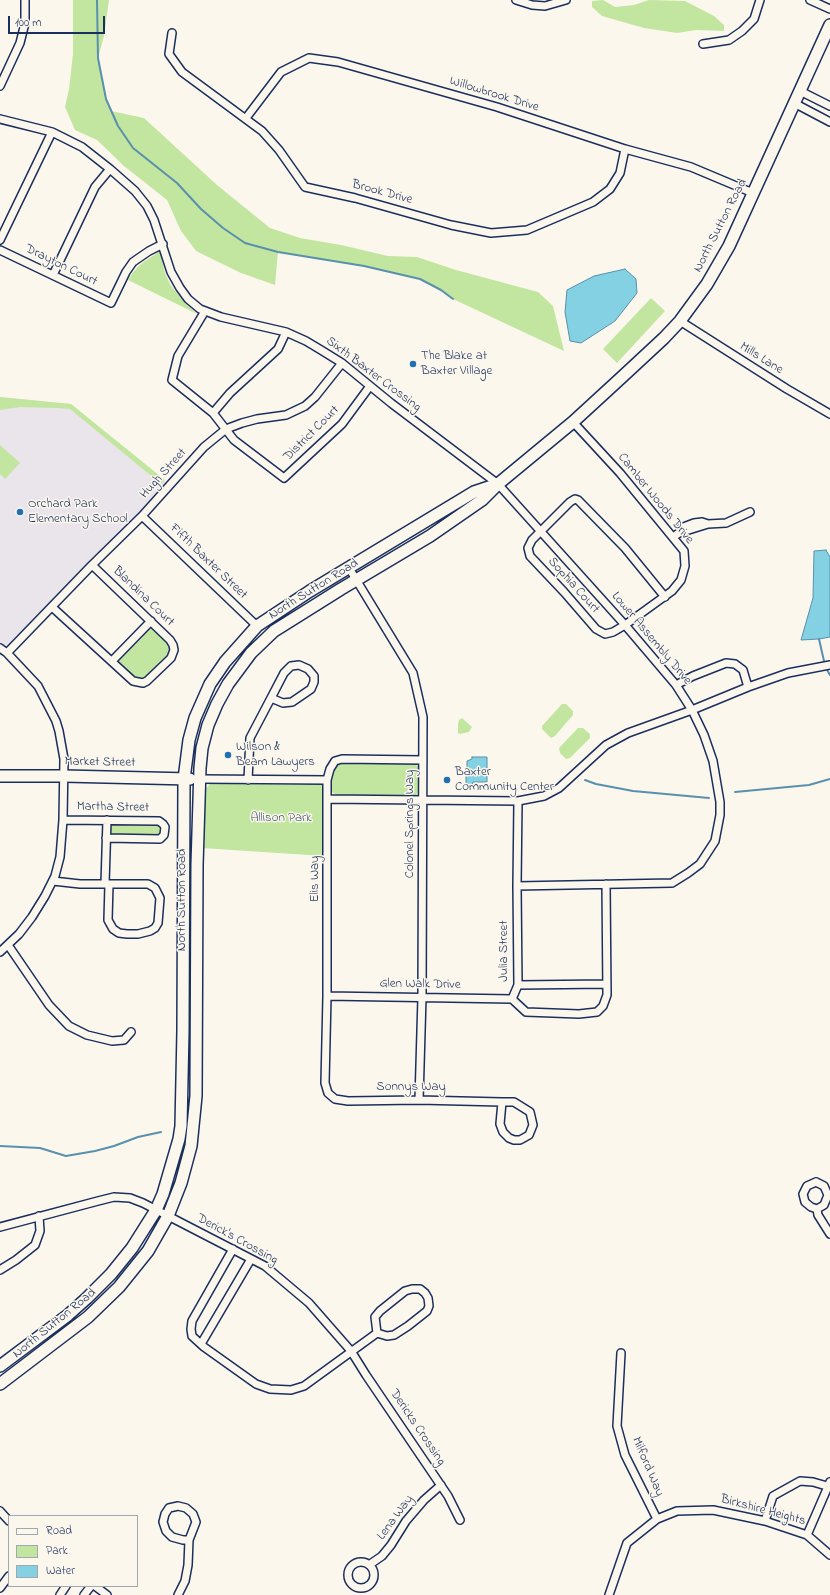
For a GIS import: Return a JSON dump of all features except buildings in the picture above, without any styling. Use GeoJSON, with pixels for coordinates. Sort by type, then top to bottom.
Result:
{"type":"FeatureCollection","features":[{"type":"Feature","properties":{"kind":"main road","name":"North Sutton Road"},"geometry":{"type":"LineString","coordinates":[[0,1384],[84,1321],[104,1304],[129,1276],[148,1251],[168,1216],[181,1183],[190,1146],[196,1096],[199,780],[202,748],[210,720],[222,693],[241,665],[274,631],[324,599],[430,536],[482,500],[498,484],[573,422],[664,338],[680,321],[719,266],[730,246],[830,25]]}},
{"type":"Feature","properties":{"kind":"main road","name":"North Sutton Road"},"geometry":{"type":"LineString","coordinates":[[0,1366],[68,1315],[111,1274],[132,1248],[156,1210],[172,1166],[179,1138],[180,1126],[183,1023],[184,779],[189,740],[195,718],[210,684],[225,662],[257,626],[310,591],[474,492],[498,484]]}},
{"type":"Feature","properties":{"kind":"main road","name":"Market Street"},"geometry":{"type":"LineString","coordinates":[[0,776],[64,776],[199,780]]}},
{"type":"Feature","properties":{"kind":"street"},"geometry":{"type":"LineString","coordinates":[[0,86],[20,44],[25,23],[25,0]]}},
{"type":"Feature","properties":{"kind":"street"},"geometry":{"type":"LineString","coordinates":[[516,0],[532,5],[545,6],[566,0]]}},
{"type":"Feature","properties":{"kind":"street"},"geometry":{"type":"LineString","coordinates":[[703,44],[729,40],[742,31],[754,20],[759,8],[760,0]]}},
{"type":"Feature","properties":{"kind":"street"},"geometry":{"type":"LineString","coordinates":[[810,0],[830,9]]}},
{"type":"Feature","properties":{"kind":"street","name":"Brook Drive"},"geometry":{"type":"LineString","coordinates":[[172,33],[169,54],[182,72],[262,131],[280,150],[306,186],[451,225],[491,233],[526,230],[593,202],[610,189],[620,173],[625,149]]}},
{"type":"Feature","properties":{"kind":"street","name":"Willowbrook Drive"},"geometry":{"type":"LineString","coordinates":[[246,118],[281,72],[309,58],[338,62],[497,107],[625,149],[691,168],[751,198]]}},
{"type":"Feature","properties":{"kind":"street"},"geometry":{"type":"LineString","coordinates":[[800,91],[830,106]]}},
{"type":"Feature","properties":{"kind":"street"},"geometry":{"type":"LineString","coordinates":[[794,103],[830,122]]}},
{"type":"Feature","properties":{"kind":"street","name":"Sixth Baxter Crossing"},"geometry":{"type":"LineString","coordinates":[[0,119],[52,132],[82,147],[110,169],[135,192],[147,206],[154,220],[171,272],[188,300],[200,309],[221,317],[286,332],[306,341],[342,363],[498,484]]}},
{"type":"Feature","properties":{"kind":"street"},"geometry":{"type":"LineString","coordinates":[[0,240],[52,132]]}},
{"type":"Feature","properties":{"kind":"street"},"geometry":{"type":"LineString","coordinates":[[53,276],[96,187],[110,169]]}},
{"type":"Feature","properties":{"kind":"street","name":"Drayton Court"},"geometry":{"type":"LineString","coordinates":[[0,250],[111,303],[126,272],[133,262],[149,250],[163,244]]}},
{"type":"Feature","properties":{"kind":"street"},"geometry":{"type":"LineString","coordinates":[[205,311],[178,356],[172,380],[213,413],[226,429]]}},
{"type":"Feature","properties":{"kind":"street","name":"Mills Lane"},"geometry":{"type":"LineString","coordinates":[[680,321],[787,390],[830,414]]}},
{"type":"Feature","properties":{"kind":"street"},"geometry":{"type":"LineString","coordinates":[[213,413],[230,393],[278,350],[286,332]]}},
{"type":"Feature","properties":{"kind":"street","name":"Hugh Street"},"geometry":{"type":"LineString","coordinates":[[7,654],[92,565],[142,516],[204,447],[226,429],[257,419],[286,415],[305,406],[315,397],[342,363]]}},
{"type":"Feature","properties":{"kind":"street","name":"District Court"},"geometry":{"type":"LineString","coordinates":[[226,429],[234,440],[284,478],[342,424],[370,386]]}},
{"type":"Feature","properties":{"kind":"street","name":"Camber Woods Drive"},"geometry":{"type":"LineString","coordinates":[[573,422],[676,535],[684,551],[685,566],[681,580],[672,591],[625,625]]}},
{"type":"Feature","properties":{"kind":"street","name":"Lower Assembly Drive"},"geometry":{"type":"LineString","coordinates":[[498,484],[625,625],[676,685],[692,710],[704,735],[713,761],[720,815],[715,841],[700,864],[672,883],[517,886]]}},
{"type":"Feature","properties":{"kind":"street","name":"Sophia Court"},"geometry":{"type":"LineString","coordinates":[[625,625],[610,633],[602,633],[596,629],[530,556],[528,548],[530,542],[573,500],[578,500],[625,548],[664,597]]}},
{"type":"Feature","properties":{"kind":"street"},"geometry":{"type":"LineString","coordinates":[[676,535],[694,525],[726,523],[750,512]]}},
{"type":"Feature","properties":{"kind":"street","name":"Fifth Baxter Street"},"geometry":{"type":"LineString","coordinates":[[142,516],[257,626]]}},
{"type":"Feature","properties":{"kind":"street","name":"Blandina Court"},"geometry":{"type":"LineString","coordinates":[[52,607],[130,679],[143,683],[148,681],[171,658],[174,645],[92,565]]}},
{"type":"Feature","properties":{"kind":"street","name":"Colonel Springs Way"},"geometry":{"type":"LineString","coordinates":[[349,568],[413,673],[422,717],[422,997],[419,1100]]}},
{"type":"Feature","properties":{"kind":"street"},"geometry":{"type":"LineString","coordinates":[[112,661],[150,622]]}},
{"type":"Feature","properties":{"kind":"street"},"geometry":{"type":"LineString","coordinates":[[0,648],[38,686],[56,721],[64,760],[63,820],[60,857],[53,881],[32,917],[19,934],[0,952]]}},
{"type":"Feature","properties":{"kind":"street"},"geometry":{"type":"LineString","coordinates":[[676,685],[693,676],[726,663],[735,664],[742,670],[748,687]]}},
{"type":"Feature","properties":{"kind":"street"},"geometry":{"type":"LineString","coordinates":[[248,780],[250,738],[284,673],[292,666],[299,665],[308,669],[314,676],[314,682],[311,689],[292,702],[283,703],[271,698]]}},
{"type":"Feature","properties":{"kind":"street"},"geometry":{"type":"LineString","coordinates":[[328,799],[518,801],[544,796],[559,788],[606,745],[628,734],[788,673],[830,665]]}},
{"type":"Feature","properties":{"kind":"street","name":"Elis Way"},"geometry":{"type":"LineString","coordinates":[[327,1087],[325,1083],[328,996],[327,780],[331,766],[338,760],[423,760]]}},
{"type":"Feature","properties":{"kind":"street"},"geometry":{"type":"LineString","coordinates":[[199,780],[327,780]]}},
{"type":"Feature","properties":{"kind":"street","name":"Julia Street"},"geometry":{"type":"LineString","coordinates":[[518,801],[518,985],[512,999],[526,1012],[579,1014],[597,1012],[603,1006],[607,995],[606,884]]}},
{"type":"Feature","properties":{"kind":"street","name":"Martha Street"},"geometry":{"type":"LineString","coordinates":[[63,820],[159,821],[165,825],[163,837],[157,839],[106,838]]}},
{"type":"Feature","properties":{"kind":"street","name":"Martha Street"},"geometry":{"type":"LineString","coordinates":[[107,820],[107,884]]}},
{"type":"Feature","properties":{"kind":"street"},"geometry":{"type":"LineString","coordinates":[[53,881],[80,884],[107,884],[148,884],[155,888],[160,898],[158,923],[155,928],[138,934],[119,933],[113,929],[108,920],[107,884]]}},
{"type":"Feature","properties":{"kind":"street"},"geometry":{"type":"LineString","coordinates":[[8,945],[49,1005],[69,1026],[87,1035],[112,1041],[124,1040],[131,1032]]}},
{"type":"Feature","properties":{"kind":"street"},"geometry":{"type":"LineString","coordinates":[[518,985],[607,984]]}},
{"type":"Feature","properties":{"kind":"street","name":"Glen Walk Drive"},"geometry":{"type":"LineString","coordinates":[[328,996],[512,999]]}},
{"type":"Feature","properties":{"kind":"street","name":"Sonnys Way"},"geometry":{"type":"LineString","coordinates":[[327,1087],[328,1093],[335,1099],[348,1101],[419,1100],[514,1102],[530,1112],[533,1125],[529,1135],[520,1140],[514,1140],[509,1138],[503,1132],[500,1124],[502,1102]]}},
{"type":"Feature","properties":{"kind":"street","name":"Derick's Crossing"},"geometry":{"type":"LineString","coordinates":[[0,1227],[114,1197],[130,1198],[143,1203],[264,1266],[309,1303],[351,1351]]}},
{"type":"Feature","properties":{"kind":"street"},"geometry":{"type":"LineString","coordinates":[[817,1209],[818,1215],[830,1234]]}},
{"type":"Feature","properties":{"kind":"street"},"geometry":{"type":"LineString","coordinates":[[0,1270],[35,1245],[40,1231],[39,1216]]}},
{"type":"Feature","properties":{"kind":"street"},"geometry":{"type":"LineString","coordinates":[[233,1249],[192,1321],[190,1329],[192,1336],[201,1344],[256,1384],[277,1390],[291,1390],[304,1386],[377,1333]]}},
{"type":"Feature","properties":{"kind":"street"},"geometry":{"type":"LineString","coordinates":[[201,1344],[251,1259]]}},
{"type":"Feature","properties":{"kind":"street"},"geometry":{"type":"LineString","coordinates":[[412,1288],[420,1289],[425,1293],[428,1298],[429,1306],[427,1311],[394,1336],[387,1336],[377,1333],[375,1317],[380,1311],[405,1291],[412,1288]]}},
{"type":"Feature","properties":{"kind":"street","name":"Dericks Crossing"},"geometry":{"type":"LineString","coordinates":[[351,1351],[448,1496],[460,1520]]}},
{"type":"Feature","properties":{"kind":"street","name":"Milford Way"},"geometry":{"type":"LineString","coordinates":[[621,1353],[617,1426],[625,1455],[656,1519]]}},
{"type":"Feature","properties":{"kind":"street"},"geometry":{"type":"LineString","coordinates":[[765,1521],[774,1496],[800,1481],[829,1485],[807,1535]]}},
{"type":"Feature","properties":{"kind":"street","name":"Lena Way"},"geometry":{"type":"LineString","coordinates":[[370,1565],[382,1556],[392,1545],[406,1521],[424,1500],[441,1486]]}},
{"type":"Feature","properties":{"kind":"street"},"geometry":{"type":"LineString","coordinates":[[178,1595],[185,1581],[188,1565],[189,1540],[196,1522],[193,1514],[186,1508],[178,1506],[169,1508],[165,1514],[163,1522],[166,1531],[172,1537],[189,1540]]}},
{"type":"Feature","properties":{"kind":"street","name":"Birkshire Heights"},"geometry":{"type":"LineString","coordinates":[[609,1595],[627,1543],[656,1519],[677,1511],[713,1510],[765,1521],[807,1535],[830,1556]]}},
{"type":"Feature","properties":{"kind":"street"},"geometry":{"type":"LineString","coordinates":[[0,1511],[8,1520]]}},
{"type":"Feature","properties":{"kind":"street"},"geometry":{"type":"LineString","coordinates":[[0,1588],[8,1577]]}},
{"type":"Feature","properties":{"kind":"street"},"geometry":{"type":"LineString","coordinates":[[84,1595],[90,1587]]}},
{"type":"Feature","properties":{"kind":"street"},"geometry":{"type":"LineString","coordinates":[[96,1587],[107,1595]]}},
{"type":"Feature","properties":{"kind":"shaded area"},"geometry":{"type":"Polygon","coordinates":[[[0,397],[71,404],[170,485],[7,653],[0,648],[0,397]]]}},
{"type":"Feature","properties":{"kind":"green space"},"geometry":{"type":"Polygon","coordinates":[[[73,0],[109,0],[104,36],[98,58],[106,99],[111,111],[144,118],[217,185],[270,228],[300,238],[341,245],[388,256],[417,257],[456,270],[538,292],[553,306],[564,351],[453,299],[441,290],[420,279],[364,266],[278,252],[275,285],[241,273],[196,251],[181,231],[167,200],[124,166],[97,140],[75,130],[65,107],[69,89],[73,54],[73,0]]]}},
{"type":"Feature","properties":{"kind":"green space"},"geometry":{"type":"Polygon","coordinates":[[[603,0],[615,7],[634,5],[649,0],[685,1],[714,16],[724,25],[724,31],[696,30],[677,33],[644,28],[602,16],[592,7],[592,1],[603,0]]]}},
{"type":"Feature","properties":{"kind":"green space"},"geometry":{"type":"Polygon","coordinates":[[[160,251],[165,273],[170,284],[184,302],[197,314],[128,280],[133,272],[142,263],[160,251]]]}},
{"type":"Feature","properties":{"kind":"green space"},"geometry":{"type":"Polygon","coordinates":[[[651,298],[665,311],[617,363],[603,349],[651,298]]]}},
{"type":"Feature","properties":{"kind":"green space"},"geometry":{"type":"Polygon","coordinates":[[[0,397],[71,404],[165,480],[161,484],[70,409],[20,407],[0,410],[0,397]]]}},
{"type":"Feature","properties":{"kind":"green space"},"geometry":{"type":"Polygon","coordinates":[[[0,445],[20,463],[5,479],[0,474],[0,445]]]}},
{"type":"Feature","properties":{"kind":"green space"},"geometry":{"type":"Polygon","coordinates":[[[153,628],[166,640],[170,650],[168,657],[164,658],[144,680],[137,680],[118,663],[118,660],[143,637],[147,630],[153,628]]]}},
{"type":"Feature","properties":{"kind":"green space"},"geometry":{"type":"Polygon","coordinates":[[[562,704],[566,704],[573,711],[573,715],[555,736],[551,738],[542,729],[542,726],[562,704]]]}},
{"type":"Feature","properties":{"kind":"green space"},"geometry":{"type":"Polygon","coordinates":[[[462,718],[472,727],[469,732],[460,734],[458,733],[458,724],[459,720],[462,718]]]}},
{"type":"Feature","properties":{"kind":"green space"},"geometry":{"type":"Polygon","coordinates":[[[578,728],[583,728],[590,734],[590,738],[570,758],[566,759],[560,753],[559,748],[578,728]]]}},
{"type":"Feature","properties":{"kind":"green space"},"geometry":{"type":"Polygon","coordinates":[[[342,762],[415,763],[419,768],[419,792],[416,795],[410,796],[338,796],[331,790],[332,772],[337,764],[342,762]]]}},
{"type":"Feature","properties":{"kind":"green space","name":"Allison Park"},"geometry":{"type":"Polygon","coordinates":[[[215,782],[227,784],[304,785],[307,783],[318,783],[322,785],[324,787],[324,856],[202,848],[204,791],[210,784],[215,782]]]}},
{"type":"Feature","properties":{"kind":"green space"},"geometry":{"type":"Polygon","coordinates":[[[109,823],[159,823],[162,826],[161,836],[112,837],[108,834],[109,823]]]}},
{"type":"Feature","properties":{"kind":"water"},"geometry":{"type":"Polygon","coordinates":[[[625,269],[636,279],[637,293],[615,321],[581,343],[570,341],[565,312],[567,290],[594,276],[625,269]]]}},
{"type":"Feature","properties":{"kind":"water"},"geometry":{"type":"Polygon","coordinates":[[[826,550],[830,557],[830,637],[801,640],[813,598],[814,551],[826,550]]]}},
{"type":"Feature","properties":{"kind":"water"},"geometry":{"type":"Polygon","coordinates":[[[472,757],[487,757],[487,782],[473,782],[472,785],[466,783],[466,775],[471,774],[471,770],[467,768],[467,761],[472,759],[472,757]]]}},
{"type":"Feature","properties":{"kind":"waterway"},"geometry":{"type":"LineString","coordinates":[[97,0],[98,58],[106,99],[118,126],[133,148],[177,183],[201,209],[223,228],[245,243],[278,252],[364,266],[420,279],[441,290],[453,299]]}},
{"type":"Feature","properties":{"kind":"waterway"},"geometry":{"type":"LineString","coordinates":[[819,639],[824,661]]}},
{"type":"Feature","properties":{"kind":"waterway"},"geometry":{"type":"LineString","coordinates":[[827,670],[830,675]]}},
{"type":"Feature","properties":{"kind":"waterway"},"geometry":{"type":"LineString","coordinates":[[735,792],[809,785],[830,779]]}},
{"type":"Feature","properties":{"kind":"waterway"},"geometry":{"type":"LineString","coordinates":[[585,780],[596,784],[633,791],[709,798]]}},
{"type":"Feature","properties":{"kind":"waterway"},"geometry":{"type":"LineString","coordinates":[[0,1146],[40,1148],[66,1156],[95,1151],[138,1137],[161,1132]]}},
{"type":"Feature","properties":{"kind":"place","name":"The Blake at Baxter Village"},"geometry":{"type":"Point","coordinates":[413,364]}},
{"type":"Feature","properties":{"kind":"place","name":"Orchard Park Elementary School"},"geometry":{"type":"Point","coordinates":[20,512]}},
{"type":"Feature","properties":{"kind":"place","name":"Wilson & Beam Lawyers"},"geometry":{"type":"Point","coordinates":[228,755]}},
{"type":"Feature","properties":{"kind":"place","name":"Baxter Community Center"},"geometry":{"type":"Point","coordinates":[447,780]}}]}
